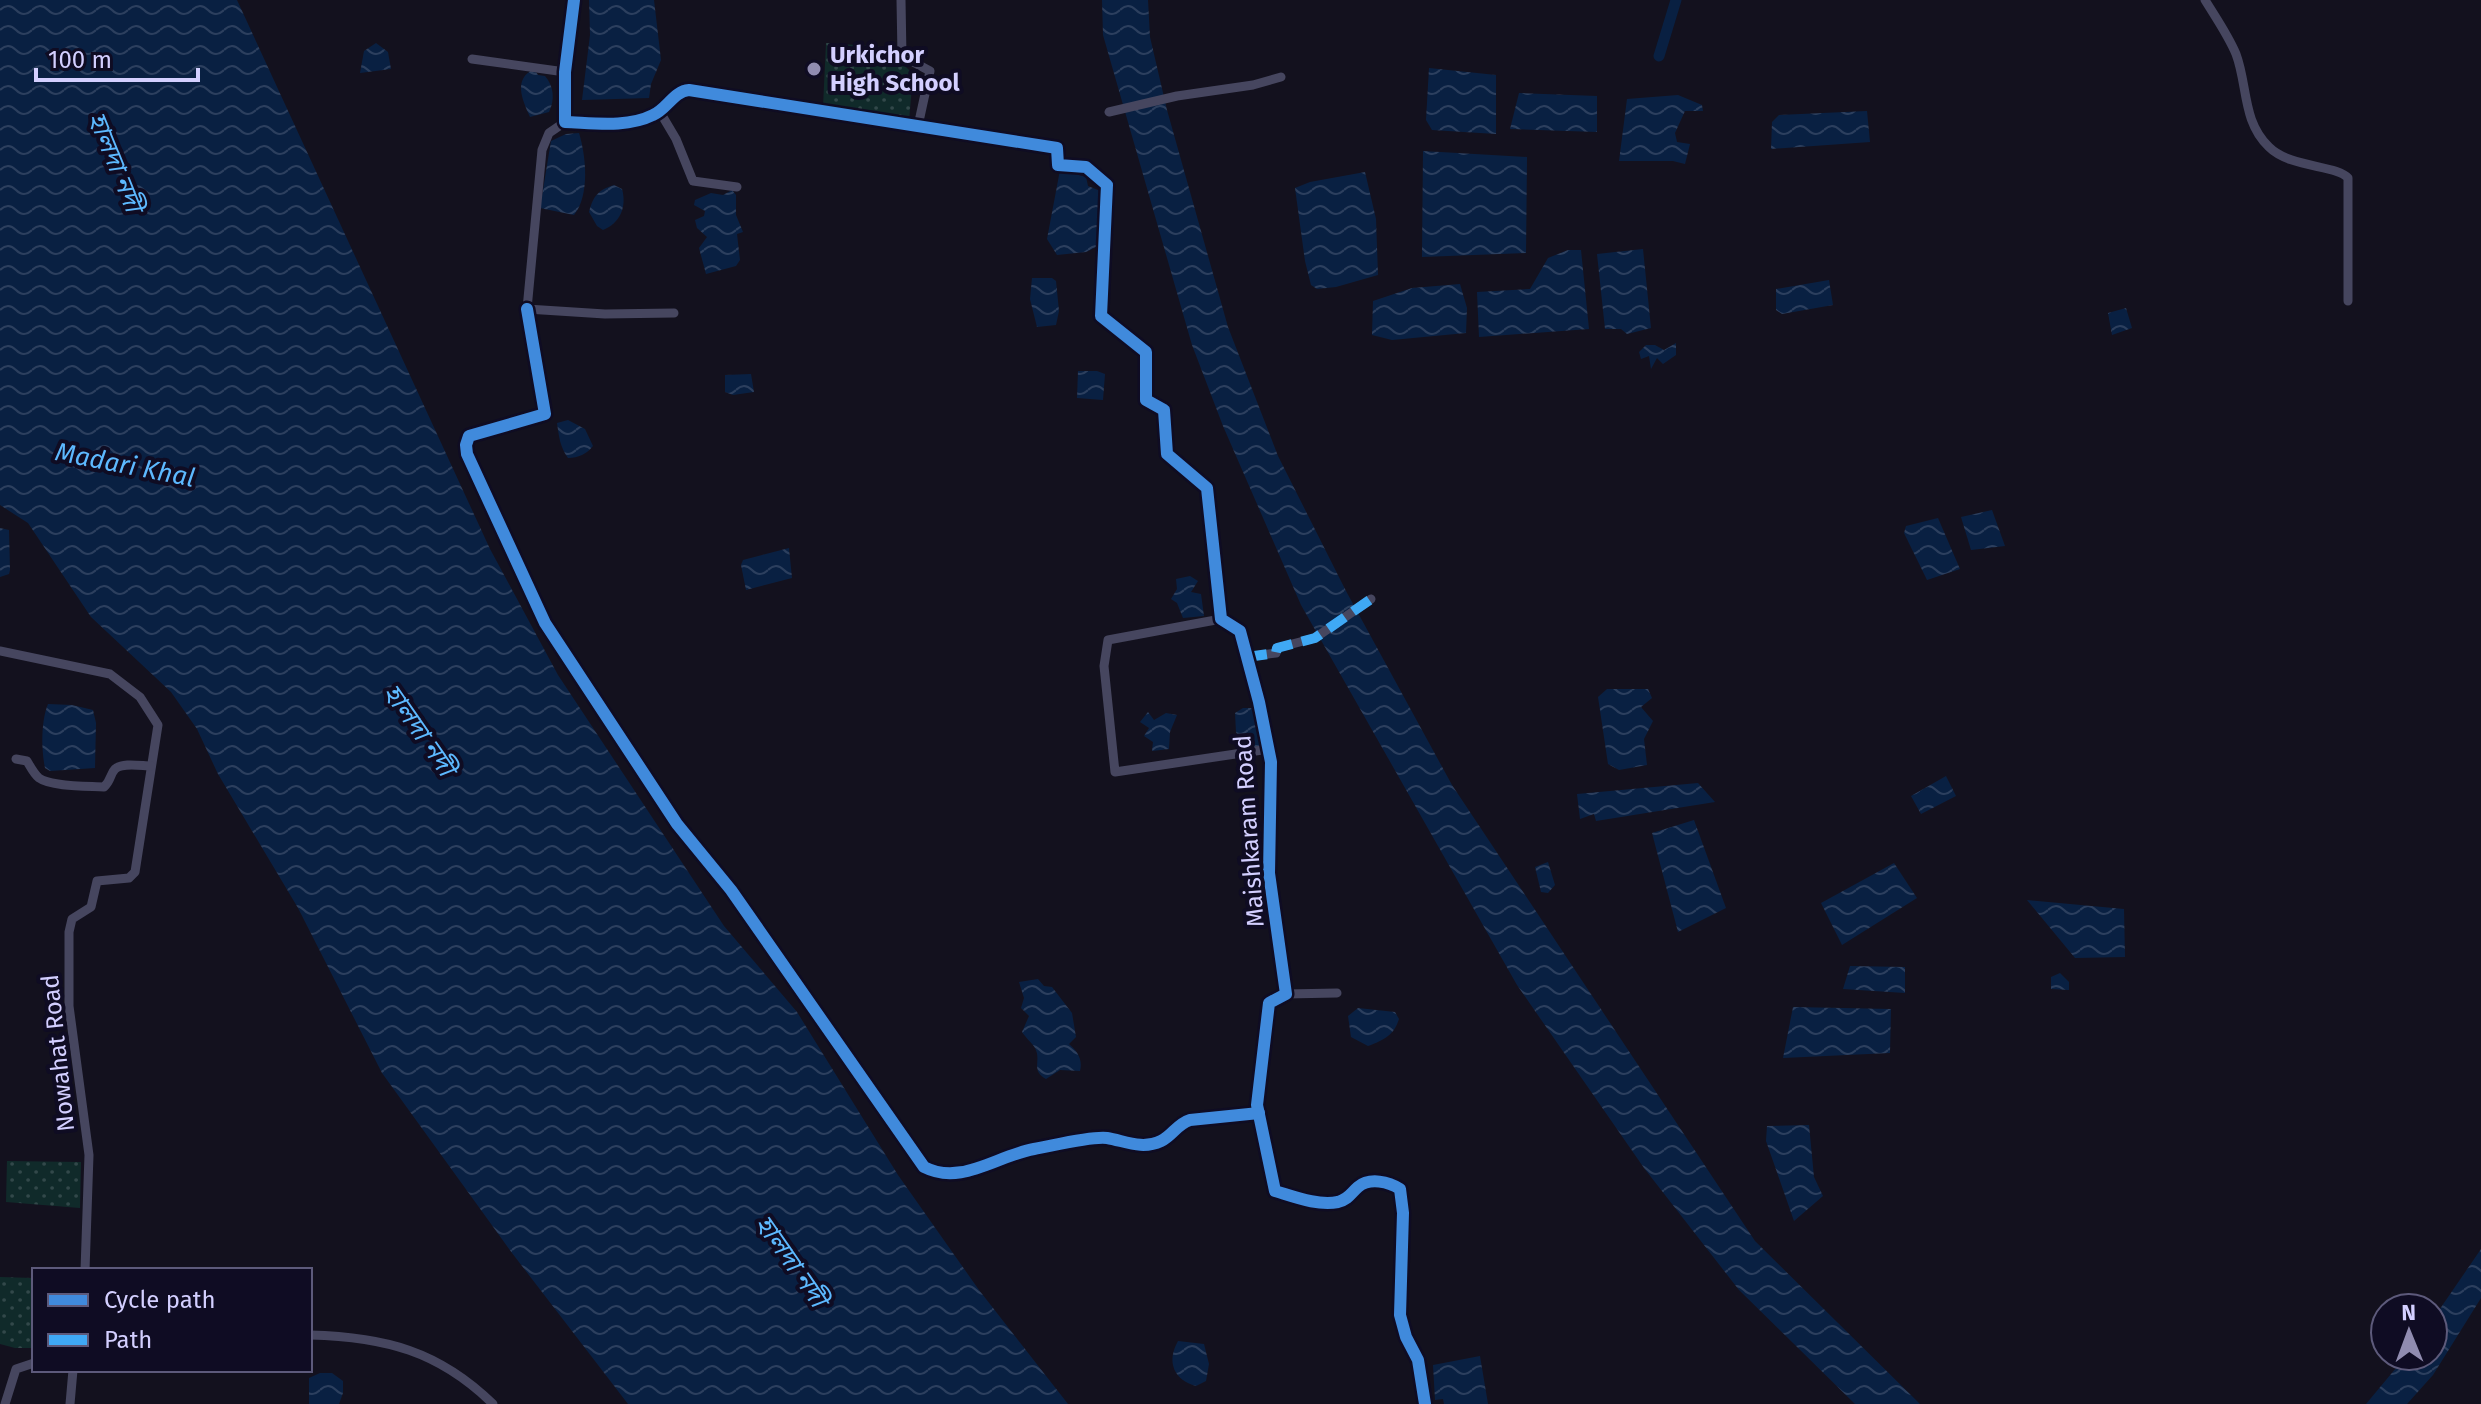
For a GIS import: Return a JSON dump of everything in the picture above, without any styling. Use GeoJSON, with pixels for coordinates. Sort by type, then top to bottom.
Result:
{"type":"FeatureCollection","features":[{"type":"Feature","properties":{"kind":"street"},"geometry":{"type":"LineString","coordinates":[[565,122],[565,72],[574,0]]}},
{"type":"Feature","properties":{"kind":"street"},"geometry":{"type":"LineString","coordinates":[[901,0],[902,56],[930,71],[918,126]]}},
{"type":"Feature","properties":{"kind":"street"},"geometry":{"type":"LineString","coordinates":[[2205,0],[2236,54],[2250,119],[2260,137],[2277,154],[2344,173],[2348,178],[2348,301]]}},
{"type":"Feature","properties":{"kind":"street"},"geometry":{"type":"LineString","coordinates":[[472,59],[565,72]]}},
{"type":"Feature","properties":{"kind":"street"},"geometry":{"type":"LineString","coordinates":[[1109,112],[1281,77]]}},
{"type":"Feature","properties":{"kind":"street"},"geometry":{"type":"LineString","coordinates":[[1259,1113],[1190,1120],[1180,1123],[1162,1141],[1141,1145],[1105,1138],[1026,1151],[986,1163],[966,1173],[937,1174],[924,1167],[731,890],[677,824],[554,637],[538,609],[467,454],[469,436],[545,414],[527,309],[542,150],[549,133],[565,122],[623,123],[649,117],[660,112],[680,92],[689,90],[1057,148],[1058,165],[1086,167],[1107,185],[1101,316],[1146,352],[1146,400],[1164,410],[1167,454],[1207,488],[1221,619],[1108,640],[1104,666],[1115,772],[1269,749]]}},
{"type":"Feature","properties":{"kind":"street"},"geometry":{"type":"LineString","coordinates":[[660,112],[676,139],[693,181],[737,187]]}},
{"type":"Feature","properties":{"kind":"street"},"geometry":{"type":"LineString","coordinates":[[527,309],[605,314],[674,313]]}},
{"type":"Feature","properties":{"kind":"street"},"geometry":{"type":"LineString","coordinates":[[1247,657],[1276,653],[1277,648],[1315,638],[1371,599]]}},
{"type":"Feature","properties":{"kind":"street","name":"Maishkaram Road"},"geometry":{"type":"LineString","coordinates":[[1221,619],[1240,631],[1269,749],[1269,873],[1286,994]]}},
{"type":"Feature","properties":{"kind":"street","name":"Nowahat Road"},"geometry":{"type":"LineString","coordinates":[[0,651],[110,674],[140,697],[158,725],[135,872],[129,878],[97,881],[91,907],[73,918],[69,932],[69,1006],[89,1155],[85,1268]]}},
{"type":"Feature","properties":{"kind":"street"},"geometry":{"type":"LineString","coordinates":[[16,759],[27,761],[39,778],[57,783],[104,787],[120,766],[151,766]]}},
{"type":"Feature","properties":{"kind":"street"},"geometry":{"type":"LineString","coordinates":[[1337,993],[1286,994],[1269,1003],[1257,1105],[1275,1191],[1304,1200],[1337,1202],[1351,1197],[1359,1186],[1368,1182],[1392,1184],[1400,1189],[1403,1213],[1400,1315],[1406,1337],[1418,1360],[1425,1404]]}},
{"type":"Feature","properties":{"kind":"street"},"geometry":{"type":"LineString","coordinates":[[312,1335],[391,1344],[434,1359],[470,1381],[493,1404]]}},
{"type":"Feature","properties":{"kind":"street"},"geometry":{"type":"LineString","coordinates":[[5,1404],[16,1369],[32,1364]]}},
{"type":"Feature","properties":{"kind":"street"},"geometry":{"type":"LineString","coordinates":[[70,1404],[73,1372]]}},
{"type":"Feature","properties":{"kind":"green space"},"geometry":{"type":"Polygon","coordinates":[[[826,43],[886,47],[913,74],[909,121],[823,107],[826,43]]]}},
{"type":"Feature","properties":{"kind":"green space"},"geometry":{"type":"Polygon","coordinates":[[[7,1161],[81,1162],[80,1208],[6,1202],[7,1161]]]}},
{"type":"Feature","properties":{"kind":"green space"},"geometry":{"type":"Polygon","coordinates":[[[0,1277],[32,1278],[32,1348],[0,1344],[0,1277]]]}},
{"type":"Feature","properties":{"kind":"water"},"geometry":{"type":"Polygon","coordinates":[[[0,0],[237,0],[490,549],[558,675],[724,926],[797,1012],[898,1175],[979,1290],[1068,1404],[628,1404],[512,1253],[382,1073],[298,908],[218,774],[197,729],[171,692],[91,617],[28,523],[0,505],[0,0]]]}},
{"type":"Feature","properties":{"kind":"water"},"geometry":{"type":"Polygon","coordinates":[[[589,0],[654,0],[661,60],[649,98],[582,100],[590,35],[589,0]]]}},
{"type":"Feature","properties":{"kind":"water"},"geometry":{"type":"Polygon","coordinates":[[[1102,0],[1148,0],[1150,37],[1167,110],[1228,327],[1278,456],[1346,591],[1452,785],[1755,1241],[1920,1404],[1855,1404],[1739,1290],[1644,1168],[1517,985],[1301,605],[1223,426],[1192,345],[1103,35],[1102,0]]]}},
{"type":"Feature","properties":{"kind":"water"},"geometry":{"type":"Polygon","coordinates":[[[376,43],[388,52],[391,69],[360,73],[364,51],[376,43]]]}},
{"type":"Feature","properties":{"kind":"water"},"geometry":{"type":"Polygon","coordinates":[[[1429,68],[1496,75],[1496,134],[1432,130],[1426,120],[1429,68]]]}},
{"type":"Feature","properties":{"kind":"water"},"geometry":{"type":"Polygon","coordinates":[[[534,69],[548,80],[553,98],[549,112],[530,117],[522,97],[521,84],[527,73],[534,69]]]}},
{"type":"Feature","properties":{"kind":"water"},"geometry":{"type":"Polygon","coordinates":[[[1519,93],[1597,96],[1597,132],[1510,129],[1519,93]]]}},
{"type":"Feature","properties":{"kind":"water"},"geometry":{"type":"Polygon","coordinates":[[[1678,95],[1702,105],[1703,111],[1685,111],[1675,133],[1677,142],[1690,144],[1685,164],[1673,161],[1619,161],[1627,99],[1678,95]]]}},
{"type":"Feature","properties":{"kind":"water"},"geometry":{"type":"Polygon","coordinates":[[[1867,111],[1870,142],[1771,149],[1772,122],[1779,115],[1867,111]]]}},
{"type":"Feature","properties":{"kind":"water"},"geometry":{"type":"Polygon","coordinates":[[[579,133],[585,175],[579,207],[574,215],[540,208],[551,141],[566,134],[579,133]]]}},
{"type":"Feature","properties":{"kind":"water"},"geometry":{"type":"Polygon","coordinates":[[[1423,151],[1527,157],[1526,253],[1422,257],[1423,151]]]}},
{"type":"Feature","properties":{"kind":"water"},"geometry":{"type":"Polygon","coordinates":[[[1060,170],[1086,177],[1088,186],[1103,192],[1102,244],[1086,252],[1057,255],[1047,239],[1060,170]]]}},
{"type":"Feature","properties":{"kind":"water"},"geometry":{"type":"Polygon","coordinates":[[[1365,172],[1376,219],[1378,275],[1317,289],[1311,285],[1305,261],[1295,188],[1310,182],[1365,172]]]}},
{"type":"Feature","properties":{"kind":"water"},"geometry":{"type":"Polygon","coordinates":[[[614,185],[622,189],[623,208],[618,219],[603,230],[589,212],[597,194],[614,185]]]}},
{"type":"Feature","properties":{"kind":"water"},"geometry":{"type":"Polygon","coordinates":[[[732,190],[736,195],[736,215],[743,232],[737,234],[740,260],[736,266],[706,274],[699,248],[707,237],[697,228],[695,220],[704,216],[705,211],[694,205],[695,200],[711,193],[723,195],[732,190]]]}},
{"type":"Feature","properties":{"kind":"water"},"geometry":{"type":"Polygon","coordinates":[[[1643,249],[1651,328],[1627,334],[1621,329],[1605,329],[1597,254],[1643,249]]]}},
{"type":"Feature","properties":{"kind":"water"},"geometry":{"type":"Polygon","coordinates":[[[1568,250],[1581,250],[1589,329],[1479,337],[1477,292],[1530,289],[1548,258],[1568,250]]]}},
{"type":"Feature","properties":{"kind":"water"},"geometry":{"type":"Polygon","coordinates":[[[1032,278],[1052,278],[1056,281],[1059,311],[1056,325],[1037,327],[1030,299],[1032,278]]]}},
{"type":"Feature","properties":{"kind":"water"},"geometry":{"type":"Polygon","coordinates":[[[1829,280],[1833,305],[1782,314],[1776,310],[1776,289],[1829,280]]]}},
{"type":"Feature","properties":{"kind":"water"},"geometry":{"type":"Polygon","coordinates":[[[1460,284],[1467,308],[1466,333],[1392,340],[1372,335],[1373,301],[1412,288],[1460,284]]]}},
{"type":"Feature","properties":{"kind":"water"},"geometry":{"type":"Polygon","coordinates":[[[2126,308],[2132,328],[2112,335],[2108,313],[2126,308]]]}},
{"type":"Feature","properties":{"kind":"water"},"geometry":{"type":"Polygon","coordinates":[[[1676,343],[1676,355],[1663,364],[1657,358],[1651,369],[1649,356],[1641,359],[1639,352],[1646,345],[1655,345],[1664,350],[1676,343]]]}},
{"type":"Feature","properties":{"kind":"water"},"geometry":{"type":"Polygon","coordinates":[[[1078,371],[1105,374],[1103,400],[1077,398],[1078,371]]]}},
{"type":"Feature","properties":{"kind":"water"},"geometry":{"type":"Polygon","coordinates":[[[751,374],[754,392],[733,395],[725,392],[725,375],[751,374]]]}},
{"type":"Feature","properties":{"kind":"water"},"geometry":{"type":"Polygon","coordinates":[[[568,420],[585,429],[593,446],[582,455],[568,458],[557,423],[568,420]]]}},
{"type":"Feature","properties":{"kind":"water"},"geometry":{"type":"Polygon","coordinates":[[[1992,510],[2005,546],[1971,550],[1961,517],[1992,510]]]}},
{"type":"Feature","properties":{"kind":"water"},"geometry":{"type":"Polygon","coordinates":[[[1938,518],[1960,569],[1927,580],[1904,533],[1906,526],[1938,518]]]}},
{"type":"Feature","properties":{"kind":"water"},"geometry":{"type":"Polygon","coordinates":[[[0,528],[9,530],[10,570],[9,574],[0,577],[0,528]]]}},
{"type":"Feature","properties":{"kind":"water"},"geometry":{"type":"Polygon","coordinates":[[[789,548],[792,578],[746,590],[741,565],[743,560],[789,548]]]}},
{"type":"Feature","properties":{"kind":"water"},"geometry":{"type":"Polygon","coordinates":[[[1190,576],[1198,581],[1191,592],[1201,594],[1204,616],[1183,618],[1177,603],[1171,599],[1177,589],[1176,579],[1190,576]]]}},
{"type":"Feature","properties":{"kind":"water"},"geometry":{"type":"Polygon","coordinates":[[[1607,689],[1648,689],[1652,698],[1641,707],[1653,721],[1644,739],[1647,765],[1619,770],[1608,764],[1598,697],[1607,689]]]}},
{"type":"Feature","properties":{"kind":"water"},"geometry":{"type":"Polygon","coordinates":[[[48,704],[93,710],[96,723],[95,768],[50,771],[45,768],[42,735],[48,704]]]}},
{"type":"Feature","properties":{"kind":"water"},"geometry":{"type":"Polygon","coordinates":[[[1243,708],[1257,712],[1260,746],[1245,749],[1236,732],[1235,713],[1243,708]]]}},
{"type":"Feature","properties":{"kind":"water"},"geometry":{"type":"Polygon","coordinates":[[[1148,712],[1154,720],[1166,713],[1177,715],[1170,732],[1169,749],[1152,751],[1153,742],[1144,736],[1149,728],[1140,722],[1148,712]]]}},
{"type":"Feature","properties":{"kind":"water"},"geometry":{"type":"Polygon","coordinates":[[[1946,776],[1956,796],[1921,814],[1911,796],[1946,776]]]}},
{"type":"Feature","properties":{"kind":"water"},"geometry":{"type":"Polygon","coordinates":[[[1698,783],[1715,802],[1596,821],[1594,814],[1580,819],[1577,794],[1698,783]]]}},
{"type":"Feature","properties":{"kind":"water"},"geometry":{"type":"Polygon","coordinates":[[[1694,820],[1726,908],[1678,932],[1652,833],[1694,820]]]}},
{"type":"Feature","properties":{"kind":"water"},"geometry":{"type":"Polygon","coordinates":[[[1548,862],[1555,885],[1548,893],[1541,892],[1535,867],[1548,862]]]}},
{"type":"Feature","properties":{"kind":"water"},"geometry":{"type":"Polygon","coordinates":[[[1894,863],[1917,898],[1842,945],[1821,903],[1894,863]]]}},
{"type":"Feature","properties":{"kind":"water"},"geometry":{"type":"Polygon","coordinates":[[[2027,900],[2124,909],[2125,957],[2075,958],[2027,900]]]}},
{"type":"Feature","properties":{"kind":"water"},"geometry":{"type":"Polygon","coordinates":[[[1850,966],[1905,967],[1905,993],[1843,989],[1850,966]]]}},
{"type":"Feature","properties":{"kind":"water"},"geometry":{"type":"Polygon","coordinates":[[[2060,973],[2069,982],[2069,990],[2051,989],[2051,977],[2060,973]]]}},
{"type":"Feature","properties":{"kind":"water"},"geometry":{"type":"Polygon","coordinates":[[[1038,979],[1044,986],[1052,987],[1072,1013],[1076,1037],[1069,1044],[1079,1056],[1080,1071],[1060,1070],[1046,1079],[1037,1069],[1035,1048],[1022,1032],[1029,1016],[1021,1008],[1024,998],[1019,982],[1038,979]]]}},
{"type":"Feature","properties":{"kind":"water"},"geometry":{"type":"Polygon","coordinates":[[[1793,1007],[1891,1009],[1890,1053],[1783,1058],[1793,1007]]]}},
{"type":"Feature","properties":{"kind":"water"},"geometry":{"type":"Polygon","coordinates":[[[1358,1008],[1395,1012],[1399,1019],[1388,1036],[1368,1046],[1351,1037],[1348,1016],[1358,1008]]]}},
{"type":"Feature","properties":{"kind":"water"},"geometry":{"type":"Polygon","coordinates":[[[1809,1125],[1814,1177],[1823,1196],[1794,1221],[1766,1141],[1767,1126],[1809,1125]]]}},
{"type":"Feature","properties":{"kind":"water"},"geometry":{"type":"Polygon","coordinates":[[[2481,1249],[2481,1298],[2449,1349],[2449,1296],[2481,1249]]]}},
{"type":"Feature","properties":{"kind":"water"},"geometry":{"type":"Polygon","coordinates":[[[1178,1341],[1204,1344],[1209,1364],[1206,1381],[1196,1386],[1177,1375],[1173,1356],[1178,1341]]]}},
{"type":"Feature","properties":{"kind":"water"},"geometry":{"type":"Polygon","coordinates":[[[1480,1356],[1488,1404],[1444,1404],[1443,1399],[1435,1400],[1433,1365],[1480,1356]]]}},
{"type":"Feature","properties":{"kind":"water"},"geometry":{"type":"Polygon","coordinates":[[[2393,1372],[2435,1372],[2407,1404],[2366,1404],[2393,1372]]]}},
{"type":"Feature","properties":{"kind":"water"},"geometry":{"type":"Polygon","coordinates":[[[320,1373],[332,1373],[343,1381],[339,1404],[309,1404],[309,1378],[320,1373]]]}},
{"type":"Feature","properties":{"kind":"waterway"},"geometry":{"type":"LineString","coordinates":[[1659,56],[1676,0]]}},
{"type":"Feature","properties":{"kind":"marked path"},"geometry":{"type":"LineString","coordinates":[[1247,657],[1276,653],[1277,648],[1315,638],[1371,599]]}},
{"type":"Feature","properties":{"kind":"cycle path"},"geometry":{"type":"LineString","coordinates":[[574,0],[565,72],[565,122],[632,122],[658,112],[679,93],[689,90],[1057,148],[1058,165],[1086,167],[1107,185],[1101,316],[1146,352],[1146,400],[1164,410],[1167,454],[1207,488],[1221,619],[1240,631],[1271,762],[1269,873],[1286,994],[1269,1003],[1257,1105],[1275,1191],[1330,1203],[1345,1199],[1368,1182],[1385,1183],[1400,1189],[1403,1213],[1400,1315],[1406,1337],[1418,1360],[1425,1404]]}},
{"type":"Feature","properties":{"kind":"cycle path"},"geometry":{"type":"LineString","coordinates":[[527,309],[545,414],[469,436],[466,445],[467,454],[545,623],[677,824],[731,890],[924,1167],[938,1172],[965,1172],[1020,1153],[1091,1138],[1154,1144],[1190,1120],[1259,1113]]}},
{"type":"Feature","properties":{"kind":"place","name":"Urkichor High School"},"geometry":{"type":"Point","coordinates":[814,69]}},
{"type":"Feature","properties":{"kind":"water label","name":"হালদা নদী"},"geometry":{"type":"Point","coordinates":[115,162]}},
{"type":"Feature","properties":{"kind":"water label","name":"Madari Khal"},"geometry":{"type":"Point","coordinates":[125,465]}},
{"type":"Feature","properties":{"kind":"water label","name":"হালদা নদী"},"geometry":{"type":"Point","coordinates":[419,730]}},
{"type":"Feature","properties":{"kind":"water label","name":"হালদা নদী"},"geometry":{"type":"Point","coordinates":[791,1261]}}]}
